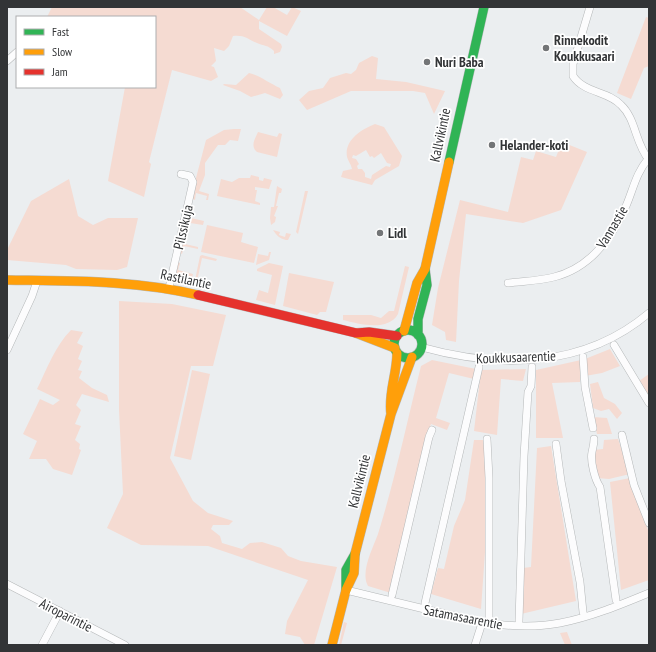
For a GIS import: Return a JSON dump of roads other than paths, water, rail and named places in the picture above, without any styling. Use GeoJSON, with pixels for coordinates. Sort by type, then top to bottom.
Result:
{"type":"FeatureCollection","features":[{"type":"Feature","properties":{"kind":"main road","name":"Kallvikintie"},"geometry":{"type":"LineString","coordinates":[[401,333],[411,312],[417,283],[424,269],[484,7]]}},
{"type":"Feature","properties":{"kind":"main road","name":"Kallvikintie"},"geometry":{"type":"LineString","coordinates":[[418,335],[418,319],[426,285],[424,269]]}},
{"type":"Feature","properties":{"kind":"main road","name":"Rastilantie"},"geometry":{"type":"LineString","coordinates":[[7,280],[110,282],[170,288],[356,333],[396,351]]}},
{"type":"Feature","properties":{"kind":"main road"},"geometry":{"type":"LineString","coordinates":[[412,331],[418,335],[421,347],[418,353],[412,357],[404,357],[396,351],[395,340],[401,333],[412,331]]}},
{"type":"Feature","properties":{"kind":"main road","name":"Rastilantie"},"geometry":{"type":"LineString","coordinates":[[356,333],[401,333]]}},
{"type":"Feature","properties":{"kind":"main road","name":"Kallvikintie"},"geometry":{"type":"LineString","coordinates":[[391,414],[389,400],[397,368],[396,351]]}},
{"type":"Feature","properties":{"kind":"main road","name":"Kallvikintie"},"geometry":{"type":"LineString","coordinates":[[332,645],[346,590],[351,582],[356,563],[355,554],[391,414],[398,403],[406,370],[412,357]]}},
{"type":"Feature","properties":{"kind":"street"},"geometry":{"type":"LineString","coordinates":[[590,7],[573,64],[573,76],[582,86],[615,100],[622,105],[631,120],[640,148],[648,160]]}},
{"type":"Feature","properties":{"kind":"street"},"geometry":{"type":"LineString","coordinates":[[7,61],[16,53]]}},
{"type":"Feature","properties":{"kind":"street","name":"Vannastie"},"geometry":{"type":"LineString","coordinates":[[508,283],[556,277],[579,266],[593,256],[616,226],[638,174],[648,160]]}},
{"type":"Feature","properties":{"kind":"street","name":"Pilssikuja"},"geometry":{"type":"LineString","coordinates":[[170,288],[192,186],[190,176],[181,174]]}},
{"type":"Feature","properties":{"kind":"street"},"geometry":{"type":"LineString","coordinates":[[7,350],[32,296],[37,281]]}},
{"type":"Feature","properties":{"kind":"street","name":"Koukkusaarentie"},"geometry":{"type":"LineString","coordinates":[[421,347],[480,360],[546,358],[564,355],[598,345],[625,331],[649,313]]}},
{"type":"Feature","properties":{"kind":"street"},"geometry":{"type":"LineString","coordinates":[[614,345],[649,403]]}},
{"type":"Feature","properties":{"kind":"street"},"geometry":{"type":"LineString","coordinates":[[583,357],[585,387],[593,428]]}},
{"type":"Feature","properties":{"kind":"street"},"geometry":{"type":"LineString","coordinates":[[425,604],[479,367]]}},
{"type":"Feature","properties":{"kind":"street"},"geometry":{"type":"LineString","coordinates":[[519,621],[524,456],[528,392],[531,386],[532,367]]}},
{"type":"Feature","properties":{"kind":"street"},"geometry":{"type":"LineString","coordinates":[[392,595],[432,430]]}},
{"type":"Feature","properties":{"kind":"street"},"geometry":{"type":"LineString","coordinates":[[622,435],[634,485],[649,523]]}},
{"type":"Feature","properties":{"kind":"street"},"geometry":{"type":"LineString","coordinates":[[487,439],[490,478],[489,618]]}},
{"type":"Feature","properties":{"kind":"street"},"geometry":{"type":"LineString","coordinates":[[594,439],[594,448],[592,452],[595,480],[600,487],[616,600]]}},
{"type":"Feature","properties":{"kind":"street"},"geometry":{"type":"LineString","coordinates":[[556,444],[561,481],[580,582],[583,612]]}},
{"type":"Feature","properties":{"kind":"street","name":"Airoparintie"},"geometry":{"type":"LineString","coordinates":[[7,584],[124,645]]}},
{"type":"Feature","properties":{"kind":"street","name":"Satamasaarentie"},"geometry":{"type":"LineString","coordinates":[[346,590],[482,623],[519,626],[560,623],[590,615],[649,593]]}},
{"type":"Feature","properties":{"kind":"street"},"geometry":{"type":"LineString","coordinates":[[42,645],[60,611]]}},
{"type":"Feature","properties":{"kind":"street"},"geometry":{"type":"LineString","coordinates":[[476,645],[482,623]]}},
{"type":"Feature","properties":{"kind":"place","name":"Rinnekodit Koukkusaari"},"geometry":{"type":"Point","coordinates":[546,48]}},
{"type":"Feature","properties":{"kind":"place","name":"Nuri Baba"},"geometry":{"type":"Point","coordinates":[427,62]}},
{"type":"Feature","properties":{"kind":"place","name":"Helander-koti"},"geometry":{"type":"Point","coordinates":[492,145]}},
{"type":"Feature","properties":{"kind":"place","name":"Lidl"},"geometry":{"type":"Point","coordinates":[380,233]}}]}
